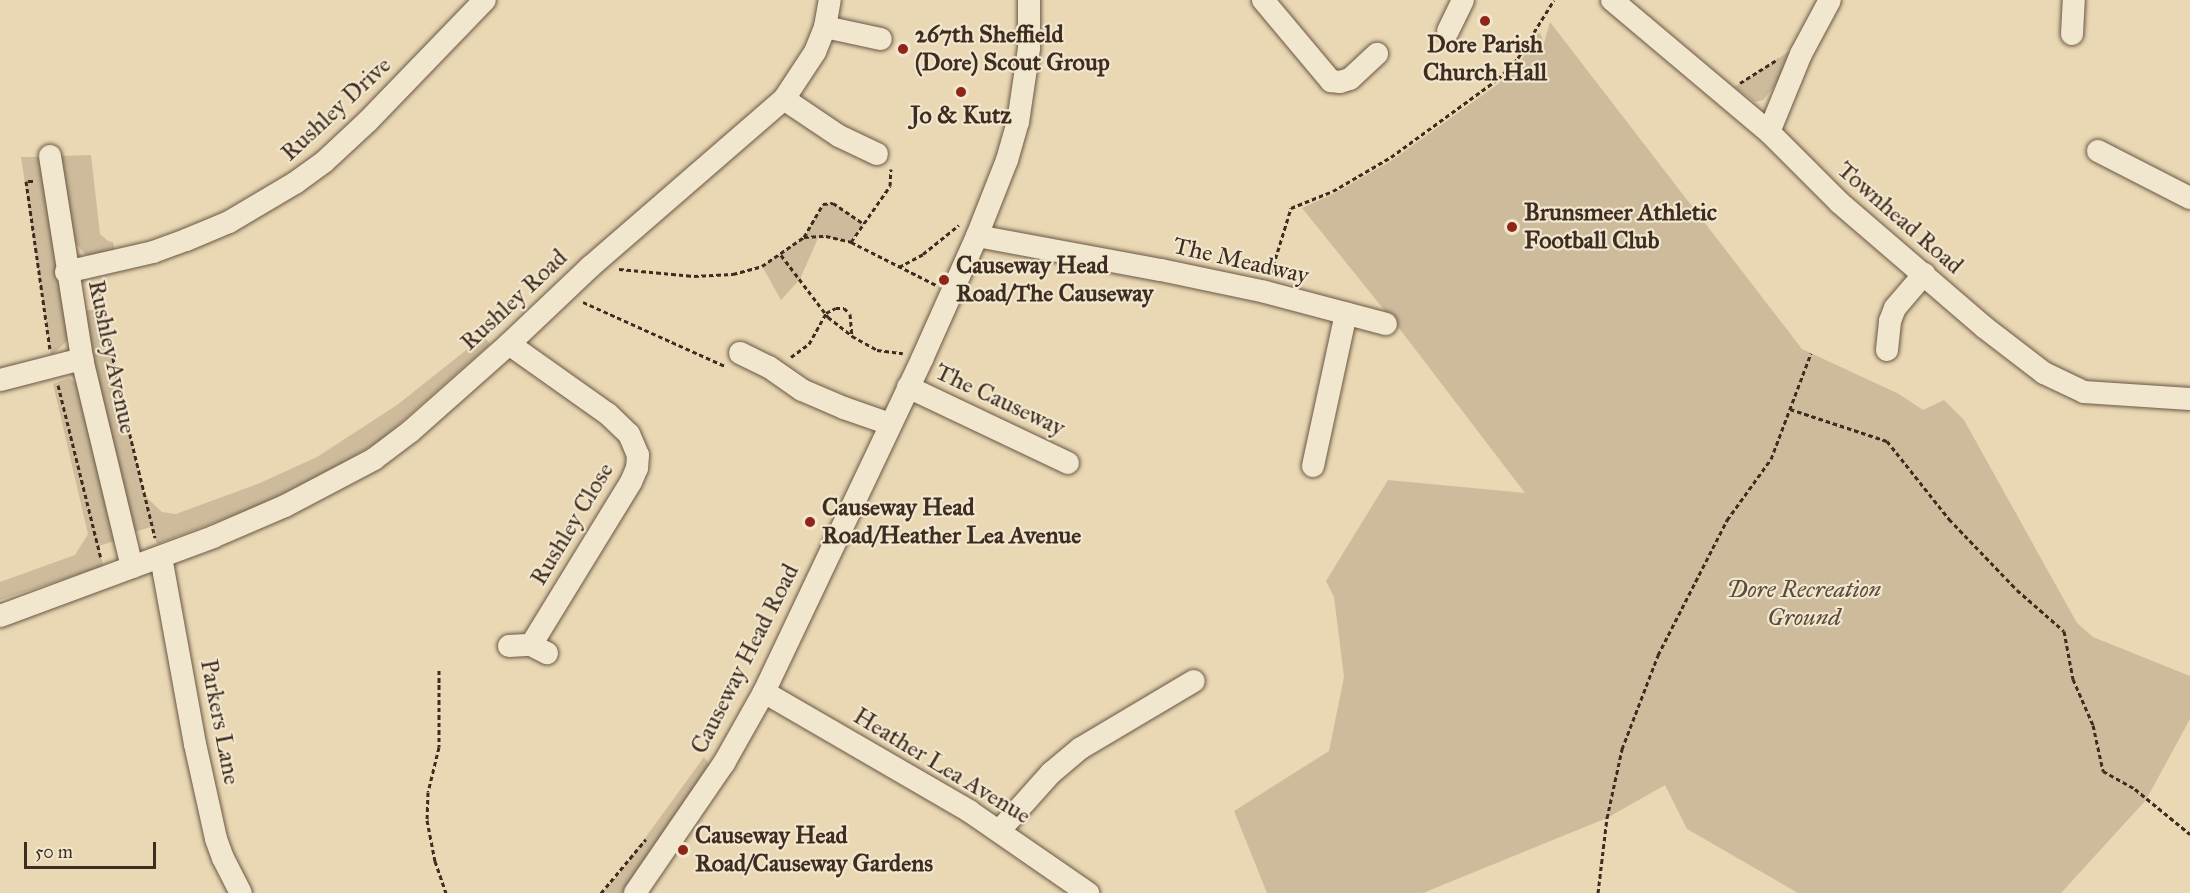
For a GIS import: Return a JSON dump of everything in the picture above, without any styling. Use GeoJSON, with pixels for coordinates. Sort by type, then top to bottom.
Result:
{"type":"FeatureCollection","features":[{"type":"Feature","properties":{"kind":"street","name":"Rushley Drive"},"geometry":{"type":"LineString","coordinates":[[66,272],[186,240],[229,222],[296,183],[324,162],[368,121],[485,0]]}},
{"type":"Feature","properties":{"kind":"street","name":"Rushley Road"},"geometry":{"type":"LineString","coordinates":[[0,616],[161,557],[285,506],[374,459],[411,431],[509,344],[590,267],[784,99],[805,69],[825,27],[830,0]]}},
{"type":"Feature","properties":{"kind":"street","name":"Causeway Head Road"},"geometry":{"type":"LineString","coordinates":[[641,891],[724,763],[764,692],[922,359],[950,292],[972,227],[1007,160],[1018,122],[1029,48],[1029,0]]}},
{"type":"Feature","properties":{"kind":"street"},"geometry":{"type":"LineString","coordinates":[[1263,0],[1331,81],[1350,79],[1377,54]]}},
{"type":"Feature","properties":{"kind":"street"},"geometry":{"type":"LineString","coordinates":[[1448,31],[1463,0]]}},
{"type":"Feature","properties":{"kind":"street","name":"Townhead Road"},"geometry":{"type":"LineString","coordinates":[[1612,0],[1725,93],[1769,132],[1816,181],[2021,356],[2064,384],[2103,395],[2190,399]]}},
{"type":"Feature","properties":{"kind":"street"},"geometry":{"type":"LineString","coordinates":[[1769,132],[1801,54],[1830,0]]}},
{"type":"Feature","properties":{"kind":"street"},"geometry":{"type":"LineString","coordinates":[[2072,34],[2074,0]]}},
{"type":"Feature","properties":{"kind":"street"},"geometry":{"type":"LineString","coordinates":[[825,27],[881,39]]}},
{"type":"Feature","properties":{"kind":"street"},"geometry":{"type":"LineString","coordinates":[[784,99],[838,136],[877,154]]}},
{"type":"Feature","properties":{"kind":"street"},"geometry":{"type":"LineString","coordinates":[[2098,151],[2122,154],[2190,198]]}},
{"type":"Feature","properties":{"kind":"street","name":"Rushley Avenue"},"geometry":{"type":"LineString","coordinates":[[50,156],[66,272],[82,359],[132,567]]}},
{"type":"Feature","properties":{"kind":"street","name":"The Meadway"},"geometry":{"type":"LineString","coordinates":[[972,227],[1265,292],[1386,324]]}},
{"type":"Feature","properties":{"kind":"street"},"geometry":{"type":"LineString","coordinates":[[1887,350],[1895,308],[1923,274]]}},
{"type":"Feature","properties":{"kind":"street"},"geometry":{"type":"LineString","coordinates":[[1313,466],[1346,314]]}},
{"type":"Feature","properties":{"kind":"street","name":"Rushley Close"},"geometry":{"type":"LineString","coordinates":[[509,344],[608,414],[629,434],[638,455],[637,468],[631,482],[529,648]]}},
{"type":"Feature","properties":{"kind":"street"},"geometry":{"type":"LineString","coordinates":[[740,353],[769,368],[802,390],[890,424]]}},
{"type":"Feature","properties":{"kind":"street"},"geometry":{"type":"LineString","coordinates":[[0,380],[82,359]]}},
{"type":"Feature","properties":{"kind":"street","name":"The Causeway"},"geometry":{"type":"LineString","coordinates":[[908,387],[1068,463]]}},
{"type":"Feature","properties":{"kind":"street","name":"Parkers Lane"},"geometry":{"type":"LineString","coordinates":[[161,557],[195,744],[216,839],[241,893]]}},
{"type":"Feature","properties":{"kind":"street"},"geometry":{"type":"LineString","coordinates":[[1000,830],[1051,773],[1081,748],[1194,681]]}},
{"type":"Feature","properties":{"kind":"street","name":"Heather Lea Avenue"},"geometry":{"type":"LineString","coordinates":[[764,692],[927,784],[1000,830],[1088,893]]}},
{"type":"Feature","properties":{"kind":"path"},"geometry":{"type":"LineString","coordinates":[[1265,292],[1291,208],[1333,191],[1391,157],[1498,79],[1518,58],[1554,0]]}},
{"type":"Feature","properties":{"kind":"path"},"geometry":{"type":"LineString","coordinates":[[1725,93],[1783,55]]}},
{"type":"Feature","properties":{"kind":"path"},"geometry":{"type":"LineString","coordinates":[[851,242],[890,186],[889,159],[885,155],[877,154]]}},
{"type":"Feature","properties":{"kind":"path"},"geometry":{"type":"LineString","coordinates":[[590,267],[694,276],[733,274],[762,266],[781,255],[804,237],[823,204],[833,203],[864,224]]}},
{"type":"Feature","properties":{"kind":"path"},"geometry":{"type":"LineString","coordinates":[[899,267],[972,227]]}},
{"type":"Feature","properties":{"kind":"path"},"geometry":{"type":"LineString","coordinates":[[804,237],[826,236],[851,242],[950,292]]}},
{"type":"Feature","properties":{"kind":"path"},"geometry":{"type":"LineString","coordinates":[[781,255],[826,313],[852,336],[877,350],[922,359]]}},
{"type":"Feature","properties":{"kind":"path"},"geometry":{"type":"LineString","coordinates":[[96,265],[119,390],[151,527],[161,557]]}},
{"type":"Feature","properties":{"kind":"path"},"geometry":{"type":"LineString","coordinates":[[769,368],[793,357],[809,344],[826,313],[836,308],[844,308],[850,314],[852,336]]}},
{"type":"Feature","properties":{"kind":"path"},"geometry":{"type":"LineString","coordinates":[[1598,893],[1607,818],[1622,748],[1658,655],[1727,520],[1771,459],[1811,353]]}},
{"type":"Feature","properties":{"kind":"path"},"geometry":{"type":"LineString","coordinates":[[1790,409],[1887,441],[1949,519],[2017,590],[2064,632],[2073,679],[2093,724],[2103,771],[2135,789],[2190,834]]}},
{"type":"Feature","properties":{"kind":"path"},"geometry":{"type":"LineString","coordinates":[[439,670],[439,747],[428,792],[427,820],[435,861],[446,893]]}},
{"type":"Feature","properties":{"kind":"green space","name":"Dore Recreation Ground"},"geometry":{"type":"Polygon","coordinates":[[[1550,22],[1802,349],[1899,394],[1923,410],[1944,400],[1964,420],[2077,623],[2093,637],[2190,676],[2190,719],[2146,800],[2061,893],[1798,893],[1687,829],[1665,785],[1607,818],[1423,893],[1267,893],[1234,811],[1329,751],[1344,677],[1334,597],[1326,581],[1388,480],[1525,493],[1402,332],[1302,208],[1335,193],[1391,161],[1498,84],[1519,64],[1537,34],[1540,33],[1544,43],[1550,22]]]}},
{"type":"Feature","properties":{"kind":"green space"},"geometry":{"type":"Polygon","coordinates":[[[1793,49],[1781,78],[1763,100],[1755,102],[1734,87],[1793,49]]]}},
{"type":"Feature","properties":{"kind":"green space"},"geometry":{"type":"Polygon","coordinates":[[[91,155],[100,234],[113,242],[115,252],[93,256],[85,254],[73,240],[55,156],[91,155]]]}},
{"type":"Feature","properties":{"kind":"green space"},"geometry":{"type":"Polygon","coordinates":[[[21,157],[43,157],[68,340],[51,356],[21,157]]]}},
{"type":"Feature","properties":{"kind":"green space"},"geometry":{"type":"Polygon","coordinates":[[[833,203],[864,224],[851,242],[819,236],[800,279],[781,300],[762,266],[804,237],[823,204],[833,203]]]}},
{"type":"Feature","properties":{"kind":"green space"},"geometry":{"type":"Polygon","coordinates":[[[103,308],[119,390],[144,495],[162,512],[176,514],[260,483],[317,457],[397,405],[484,336],[490,344],[381,440],[328,472],[253,508],[157,544],[151,527],[134,532],[96,383],[84,311],[103,308]]]}},
{"type":"Feature","properties":{"kind":"green space"},"geometry":{"type":"Polygon","coordinates":[[[69,378],[78,385],[114,541],[99,546],[103,566],[0,600],[0,582],[75,555],[88,534],[53,384],[69,378]]]}},
{"type":"Feature","properties":{"kind":"green space"},"geometry":{"type":"Polygon","coordinates":[[[704,757],[710,765],[623,893],[601,893],[619,874],[704,757]]]}},
{"type":"Feature","properties":{"kind":"place","name":"Dore Parish Church Hall"},"geometry":{"type":"Point","coordinates":[1485,21]}},
{"type":"Feature","properties":{"kind":"place","name":"267th Sheffield (Dore) Scout Group"},"geometry":{"type":"Point","coordinates":[903,49]}},
{"type":"Feature","properties":{"kind":"place","name":"Jo & Kutz"},"geometry":{"type":"Point","coordinates":[961,92]}},
{"type":"Feature","properties":{"kind":"place","name":"Brunsmeer Athletic Football Club"},"geometry":{"type":"Point","coordinates":[1512,227]}},
{"type":"Feature","properties":{"kind":"place","name":"Causeway Head Road/The Causeway"},"geometry":{"type":"Point","coordinates":[944,280]}},
{"type":"Feature","properties":{"kind":"place","name":"Causeway Head Road/Heather Lea Avenue"},"geometry":{"type":"Point","coordinates":[810,522]}},
{"type":"Feature","properties":{"kind":"place","name":"Causeway Head Road/Causeway Gardens"},"geometry":{"type":"Point","coordinates":[683,850]}}]}
